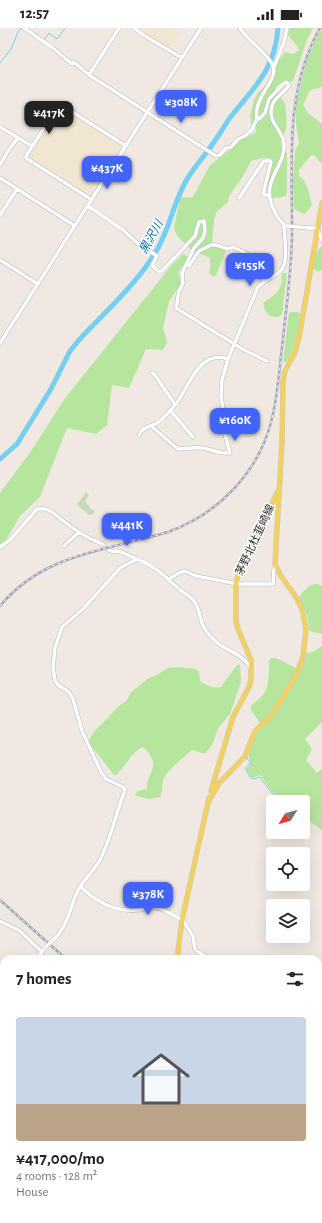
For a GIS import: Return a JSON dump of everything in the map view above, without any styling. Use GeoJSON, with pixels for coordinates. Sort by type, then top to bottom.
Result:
{"type":"FeatureCollection","features":[{"type":"Feature","properties":{"kind":"main road","name":"茅野北杜韮崎線"},"geometry":{"type":"LineString","coordinates":[[209,801],[219,783],[245,756],[255,731],[272,715],[295,677],[303,657],[306,629],[302,609],[296,597],[276,567],[275,546],[283,382],[285,371],[295,352],[299,338],[322,203]]}},
{"type":"Feature","properties":{"kind":"main road","name":"茅野北杜韮崎線"},"geometry":{"type":"LineString","coordinates":[[178,955],[182,920],[209,801],[232,717],[250,687],[252,669],[251,660],[236,621],[236,584],[239,569],[279,485]]}},
{"type":"Feature","properties":{"kind":"street"},"geometry":{"type":"LineString","coordinates":[[24,28],[53,48],[72,64],[74,62],[89,75],[218,156],[224,149],[231,146],[238,139],[245,136],[252,130],[257,118],[258,105],[261,95],[273,77],[272,63],[284,42],[287,28]]}},
{"type":"Feature","properties":{"kind":"street"},"geometry":{"type":"LineString","coordinates":[[89,75],[120,28]]}},
{"type":"Feature","properties":{"kind":"street"},"geometry":{"type":"LineString","coordinates":[[134,28],[182,58]]}},
{"type":"Feature","properties":{"kind":"street"},"geometry":{"type":"LineString","coordinates":[[0,342],[201,28]]}},
{"type":"Feature","properties":{"kind":"street"},"geometry":{"type":"LineString","coordinates":[[240,28],[249,40],[272,63]]}},
{"type":"Feature","properties":{"kind":"street"},"geometry":{"type":"LineString","coordinates":[[257,118],[259,119],[263,116],[269,99],[283,84],[286,82],[288,83],[289,87],[275,100],[272,105],[271,117],[284,142],[283,150],[273,178],[269,196],[270,202],[275,213],[286,225],[317,228],[322,240]]}},
{"type":"Feature","properties":{"kind":"street"},"geometry":{"type":"LineString","coordinates":[[92,200],[26,158],[32,146],[58,108],[63,106],[126,146]]}},
{"type":"Feature","properties":{"kind":"street"},"geometry":{"type":"LineString","coordinates":[[0,127],[32,146]]}},
{"type":"Feature","properties":{"kind":"street"},"geometry":{"type":"LineString","coordinates":[[0,165],[18,138]]}},
{"type":"Feature","properties":{"kind":"street"},"geometry":{"type":"LineString","coordinates":[[239,198],[263,162],[269,160],[271,162],[262,194],[269,196]]}},
{"type":"Feature","properties":{"kind":"street"},"geometry":{"type":"LineString","coordinates":[[0,178],[75,226]]}},
{"type":"Feature","properties":{"kind":"street"},"geometry":{"type":"LineString","coordinates":[[0,215],[17,189]]}},
{"type":"Feature","properties":{"kind":"street"},"geometry":{"type":"LineString","coordinates":[[88,206],[123,230],[137,244],[157,256],[152,265],[157,271],[160,272],[194,236],[199,222],[204,221],[205,231],[203,238],[194,248],[182,273],[183,282],[179,291],[176,308],[234,344],[267,361]]}},
{"type":"Feature","properties":{"kind":"street"},"geometry":{"type":"LineString","coordinates":[[151,426],[178,449],[194,448],[205,449],[218,453],[230,453],[223,427],[224,414],[221,390],[222,380],[228,359],[258,287],[280,272],[284,267],[286,225]]}},
{"type":"Feature","properties":{"kind":"street"},"geometry":{"type":"LineString","coordinates":[[185,268],[188,268],[199,251],[211,245],[228,249],[233,247],[254,258],[261,266],[264,282]]}},
{"type":"Feature","properties":{"kind":"street"},"geometry":{"type":"LineString","coordinates":[[0,260],[38,284]]}},
{"type":"Feature","properties":{"kind":"street"},"geometry":{"type":"LineString","coordinates":[[139,435],[141,431],[161,420],[175,405],[193,374],[201,365],[216,357],[228,359]]}},
{"type":"Feature","properties":{"kind":"street"},"geometry":{"type":"LineString","coordinates":[[152,373],[155,375],[175,405]]}},
{"type":"Feature","properties":{"kind":"street"},"geometry":{"type":"LineString","coordinates":[[170,410],[193,438]]}},
{"type":"Feature","properties":{"kind":"street"},"geometry":{"type":"LineString","coordinates":[[0,547],[10,540],[37,509],[46,509],[52,512],[88,538],[104,545]]}},
{"type":"Feature","properties":{"kind":"street"},"geometry":{"type":"LineString","coordinates":[[64,546],[79,532]]}},
{"type":"Feature","properties":{"kind":"street"},"geometry":{"type":"LineString","coordinates":[[108,550],[110,552],[117,551],[137,559],[157,570],[169,579],[179,590],[193,599],[198,608],[205,629],[213,639],[223,648],[233,652],[248,662],[252,669]]}},
{"type":"Feature","properties":{"kind":"street"},"geometry":{"type":"LineString","coordinates":[[40,955],[58,935],[69,917],[80,886],[100,861],[111,836],[125,790],[123,787],[110,781],[103,775],[84,735],[69,692],[58,685],[55,680],[53,668],[55,648],[62,627],[83,609],[120,568],[137,559]]}},
{"type":"Feature","properties":{"kind":"street"},"geometry":{"type":"LineString","coordinates":[[169,579],[178,573],[185,571],[196,576],[236,584],[273,584],[274,568],[276,567]]}},
{"type":"Feature","properties":{"kind":"street"},"geometry":{"type":"LineString","coordinates":[[80,886],[89,895],[114,908],[126,910],[154,907],[160,908],[182,920],[193,938],[193,944],[197,951],[205,955]]}},
{"type":"Feature","properties":{"kind":"street"},"geometry":{"type":"LineString","coordinates":[[0,921],[20,931],[43,951]]}},
{"type":"Feature","properties":{"kind":"shaded area"},"geometry":{"type":"Polygon","coordinates":[[[146,28],[172,28],[182,34],[169,48],[143,32],[146,28]]]}},
{"type":"Feature","properties":{"kind":"shaded area"},"geometry":{"type":"Polygon","coordinates":[[[61,108],[121,145],[121,149],[90,197],[27,156],[61,108]]]}},
{"type":"Feature","properties":{"kind":"green space"},"geometry":{"type":"Polygon","coordinates":[[[290,28],[313,28],[307,40],[293,81],[281,82],[275,88],[285,104],[286,109],[286,129],[281,143],[287,153],[287,194],[283,197],[272,198],[265,182],[269,165],[266,157],[251,161],[242,178],[229,196],[228,202],[217,211],[214,220],[212,244],[221,247],[226,251],[214,277],[209,273],[211,266],[210,258],[198,253],[196,254],[177,236],[174,228],[180,199],[183,197],[191,198],[210,165],[241,140],[256,132],[256,129],[251,123],[250,116],[257,94],[264,87],[273,73],[272,70],[285,52],[293,54],[299,50],[288,35],[290,28]]]}},
{"type":"Feature","properties":{"kind":"green space"},"geometry":{"type":"Polygon","coordinates":[[[322,29],[322,87],[310,90],[303,105],[308,113],[322,124],[322,164],[315,156],[311,155],[299,170],[299,176],[306,185],[312,205],[305,214],[294,209],[293,179],[295,150],[299,144],[296,125],[296,103],[306,63],[315,41],[322,29]]]}},
{"type":"Feature","properties":{"kind":"green space"},"geometry":{"type":"Polygon","coordinates":[[[322,246],[322,270],[317,272],[313,267],[314,261],[322,246]]]}},
{"type":"Feature","properties":{"kind":"green space"},"geometry":{"type":"Polygon","coordinates":[[[183,254],[189,257],[178,272],[181,284],[169,301],[163,328],[167,343],[163,350],[146,349],[129,388],[112,385],[107,425],[96,434],[67,428],[40,497],[20,516],[0,550],[0,493],[29,454],[66,397],[171,266],[183,254]]]}},
{"type":"Feature","properties":{"kind":"green space"},"geometry":{"type":"Polygon","coordinates":[[[283,273],[287,273],[282,314],[278,317],[270,316],[265,311],[263,303],[274,296],[280,288],[283,273]]]}},
{"type":"Feature","properties":{"kind":"green space"},"geometry":{"type":"Polygon","coordinates":[[[298,312],[300,314],[298,327],[292,351],[286,362],[283,362],[289,313],[298,312]]]}},
{"type":"Feature","properties":{"kind":"green space"},"geometry":{"type":"Polygon","coordinates":[[[86,492],[89,495],[85,501],[91,509],[95,511],[93,514],[89,515],[77,505],[86,492]]]}},
{"type":"Feature","properties":{"kind":"green space"},"geometry":{"type":"Polygon","coordinates":[[[313,584],[322,586],[322,634],[310,631],[307,615],[299,598],[305,590],[313,584]]]}},
{"type":"Feature","properties":{"kind":"green space"},"geometry":{"type":"Polygon","coordinates":[[[322,646],[322,722],[305,739],[312,749],[306,760],[317,773],[322,769],[322,830],[310,822],[310,795],[276,795],[261,776],[259,775],[252,778],[246,769],[251,764],[249,752],[255,735],[272,717],[305,655],[322,646]]]}},
{"type":"Feature","properties":{"kind":"green space"},"geometry":{"type":"Polygon","coordinates":[[[271,658],[276,658],[296,668],[297,670],[270,714],[260,723],[250,708],[261,697],[266,689],[269,660],[271,658]]]}},
{"type":"Feature","properties":{"kind":"green space"},"geometry":{"type":"Polygon","coordinates":[[[240,664],[241,682],[230,714],[218,728],[213,743],[206,753],[192,750],[166,774],[160,797],[150,799],[136,796],[135,794],[138,791],[147,789],[147,783],[153,764],[152,759],[143,747],[135,752],[120,771],[114,775],[89,743],[93,733],[119,706],[127,700],[131,692],[149,678],[168,668],[178,667],[196,669],[199,672],[200,681],[210,686],[221,687],[236,666],[240,664]]]}},
{"type":"Feature","properties":{"kind":"waterway"},"geometry":{"type":"LineString","coordinates":[[0,63],[11,49],[21,28],[33,36]]}},
{"type":"Feature","properties":{"kind":"waterway"},"geometry":{"type":"LineString","coordinates":[[35,33],[44,40],[49,33],[57,39],[65,28]]}},
{"type":"Feature","properties":{"kind":"waterway","name":"黒沢川"},"geometry":{"type":"LineString","coordinates":[[0,459],[17,444],[51,389],[70,351],[133,283],[152,258],[163,238],[184,184],[229,119],[268,68],[276,43],[278,28]]}},
{"type":"Feature","properties":{"kind":"waterway"},"geometry":{"type":"LineString","coordinates":[[248,753],[247,759],[250,761],[250,764],[245,768],[250,777],[253,779],[260,777],[275,795]]}},
{"type":"Feature","properties":{"kind":"railway"},"geometry":{"type":"LineString","coordinates":[[0,606],[17,588],[56,564],[77,556],[168,532],[186,524],[219,503],[246,474],[256,458],[265,441],[275,403],[287,306],[292,238],[292,131],[295,104],[300,79],[308,53],[320,28]]}},
{"type":"Feature","properties":{"kind":"railway"},"geometry":{"type":"LineString","coordinates":[[0,900],[62,955]]}}]}
